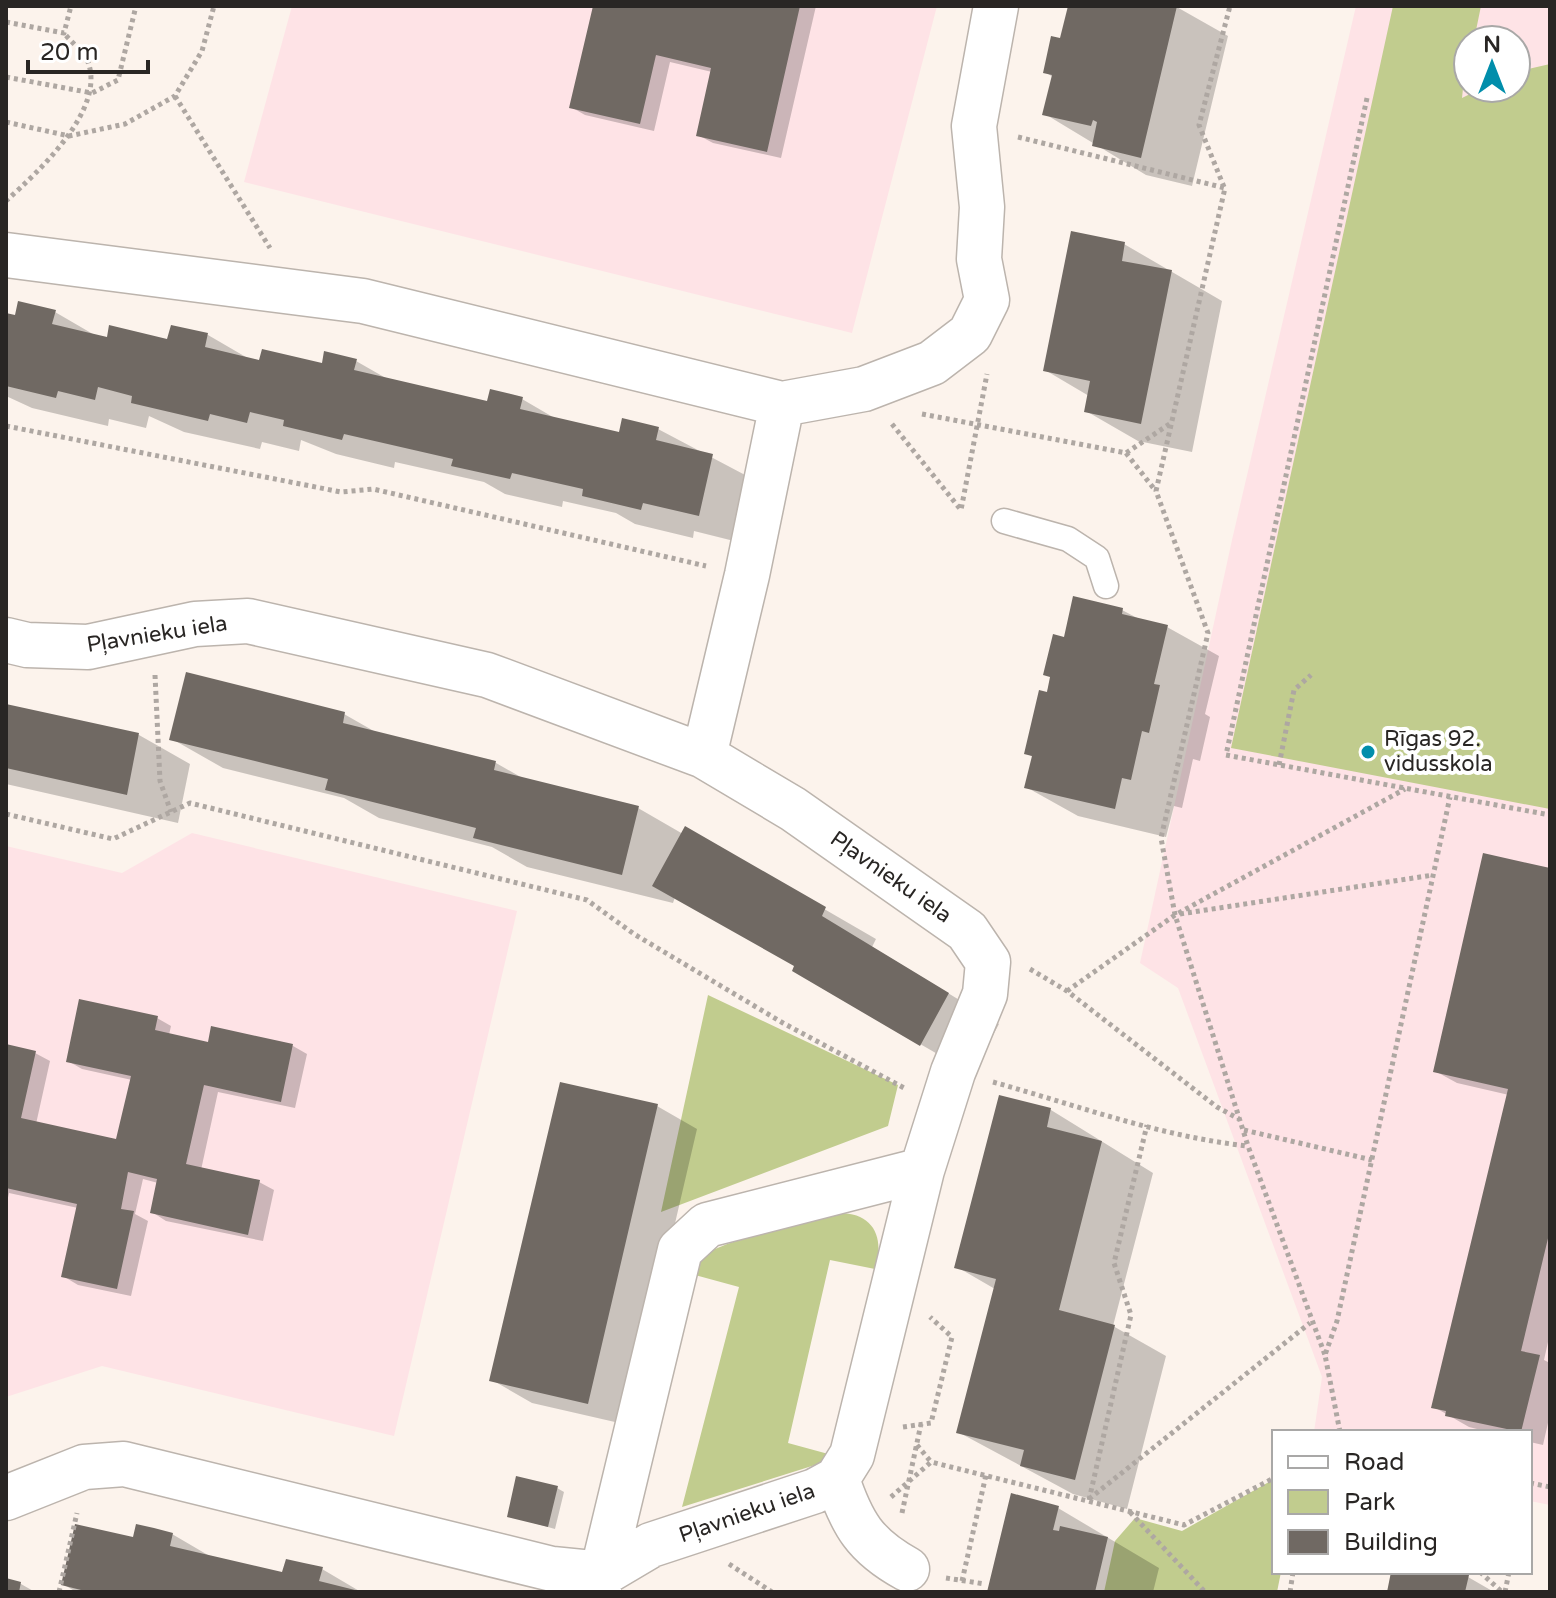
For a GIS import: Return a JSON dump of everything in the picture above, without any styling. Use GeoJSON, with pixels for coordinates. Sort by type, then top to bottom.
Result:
{"type":"FeatureCollection","features":[{"type":"Feature","properties":{"kind":"street"},"geometry":{"type":"LineString","coordinates":[[6,255],[363,301],[782,404],[871,398],[932,363],[970,334],[987,300],[979,259],[982,207],[974,126],[996,6]]}},
{"type":"Feature","properties":{"kind":"street"},"geometry":{"type":"LineString","coordinates":[[704,756],[747,575],[782,404]]}},
{"type":"Feature","properties":{"kind":"street","name":"Pļavnieku iela"},"geometry":{"type":"LineString","coordinates":[[6,640],[27,645],[88,647],[195,624],[248,621],[487,675],[704,756],[793,809],[967,931],[988,962],[985,994],[948,1087],[922,1170],[852,1455],[837,1479],[815,1491],[651,1545],[600,1583]]}},
{"type":"Feature","properties":{"kind":"street"},"geometry":{"type":"LineString","coordinates":[[6,1498],[84,1467],[124,1464],[600,1583],[680,1250],[707,1225],[922,1170]]}},
{"type":"Feature","properties":{"kind":"street"},"geometry":{"type":"LineString","coordinates":[[837,1479],[850,1518],[880,1554],[920,1572]]}},
{"type":"Feature","properties":{"kind":"lane"},"geometry":{"type":"LineString","coordinates":[[1004,521],[1068,539],[1097,558],[1106,586]]}},
{"type":"Feature","properties":{"kind":"path"},"geometry":{"type":"LineString","coordinates":[[64,33],[71,6]]}},
{"type":"Feature","properties":{"kind":"path"},"geometry":{"type":"LineString","coordinates":[[6,77],[92,93],[118,80],[136,6]]}},
{"type":"Feature","properties":{"kind":"path"},"geometry":{"type":"LineString","coordinates":[[6,122],[69,136],[125,124],[175,96],[202,51],[214,6]]}},
{"type":"Feature","properties":{"kind":"path"},"geometry":{"type":"LineString","coordinates":[[1156,491],[1225,188],[1199,125],[1230,6]]}},
{"type":"Feature","properties":{"kind":"path"},"geometry":{"type":"LineString","coordinates":[[6,22],[64,33],[88,61],[92,93],[69,136],[6,201]]}},
{"type":"Feature","properties":{"kind":"path"},"geometry":{"type":"LineString","coordinates":[[175,96],[298,292]]}},
{"type":"Feature","properties":{"kind":"path"},"geometry":{"type":"LineString","coordinates":[[1367,98],[1226,755],[1550,815]]}},
{"type":"Feature","properties":{"kind":"path"},"geometry":{"type":"LineString","coordinates":[[974,126],[1225,188]]}},
{"type":"Feature","properties":{"kind":"path"},"geometry":{"type":"LineString","coordinates":[[871,398],[961,510],[990,362]]}},
{"type":"Feature","properties":{"kind":"path"},"geometry":{"type":"LineString","coordinates":[[871,398],[1126,453],[1156,491],[1208,633],[1161,838],[1175,915],[1248,1146],[1310,1323],[1325,1355],[1340,1430]]}},
{"type":"Feature","properties":{"kind":"path"},"geometry":{"type":"LineString","coordinates":[[1126,453],[1171,423]]}},
{"type":"Feature","properties":{"kind":"path"},"geometry":{"type":"LineString","coordinates":[[6,426],[341,492],[373,489],[747,575]]}},
{"type":"Feature","properties":{"kind":"path"},"geometry":{"type":"LineString","coordinates":[[143,633],[155,677],[160,781],[171,812]]}},
{"type":"Feature","properties":{"kind":"path"},"geometry":{"type":"LineString","coordinates":[[1279,765],[1294,690],[1311,675]]}},
{"type":"Feature","properties":{"kind":"path"},"geometry":{"type":"LineString","coordinates":[[1067,991],[1175,915],[1407,788]]}},
{"type":"Feature","properties":{"kind":"path"},"geometry":{"type":"LineString","coordinates":[[1325,1355],[1337,1321],[1450,796]]}},
{"type":"Feature","properties":{"kind":"path"},"geometry":{"type":"LineString","coordinates":[[6,814],[113,839],[190,803],[587,900],[634,934],[783,1023],[912,1092],[948,1087],[1248,1146]]}},
{"type":"Feature","properties":{"kind":"path"},"geometry":{"type":"LineString","coordinates":[[1175,915],[1433,875]]}},
{"type":"Feature","properties":{"kind":"path"},"geometry":{"type":"LineString","coordinates":[[988,962],[1017,962],[1067,991],[1217,1107],[1240,1119]]}},
{"type":"Feature","properties":{"kind":"path"},"geometry":{"type":"LineString","coordinates":[[1089,1500],[1131,1315],[1114,1263],[1147,1125]]}},
{"type":"Feature","properties":{"kind":"path"},"geometry":{"type":"LineString","coordinates":[[1244,1130],[1372,1160]]}},
{"type":"Feature","properties":{"kind":"path"},"geometry":{"type":"LineString","coordinates":[[898,1430],[931,1423],[952,1337],[934,1323],[924,1307]]}},
{"type":"Feature","properties":{"kind":"path"},"geometry":{"type":"LineString","coordinates":[[1089,1500],[1310,1323]]}},
{"type":"Feature","properties":{"kind":"path"},"geometry":{"type":"LineString","coordinates":[[900,1521],[921,1424]]}},
{"type":"Feature","properties":{"kind":"path"},"geometry":{"type":"LineString","coordinates":[[917,1445],[931,1462],[1184,1525],[1272,1479]]}},
{"type":"Feature","properties":{"kind":"path"},"geometry":{"type":"LineString","coordinates":[[881,1506],[931,1462]]}},
{"type":"Feature","properties":{"kind":"path"},"geometry":{"type":"LineString","coordinates":[[962,1581],[986,1475]]}},
{"type":"Feature","properties":{"kind":"path"},"geometry":{"type":"LineString","coordinates":[[1129,1511],[1205,1592]]}},
{"type":"Feature","properties":{"kind":"path"},"geometry":{"type":"LineString","coordinates":[[59,1592],[77,1513]]}},
{"type":"Feature","properties":{"kind":"path"},"geometry":{"type":"LineString","coordinates":[[719,1558],[772,1592]]}},
{"type":"Feature","properties":{"kind":"path"},"geometry":{"type":"LineString","coordinates":[[920,1572],[985,1584]]}},
{"type":"Feature","properties":{"kind":"path"},"geometry":{"type":"LineString","coordinates":[[1482,1574],[1503,1592]]}},
{"type":"Feature","properties":{"kind":"shaded area"},"geometry":{"type":"Polygon","coordinates":[[[292,6],[937,6],[852,333],[244,182],[292,6]]]}},
{"type":"Feature","properties":{"kind":"shaded area","name":"Rīgas 92. vidusskola"},"geometry":{"type":"Polygon","coordinates":[[[1356,6],[1550,8],[1550,1505],[1532,1501],[1532,1430],[1314,1430],[1322,1377],[1178,988],[1140,963],[1232,540],[1356,6]]]}},
{"type":"Feature","properties":{"kind":"shaded area"},"geometry":{"type":"Polygon","coordinates":[[[192,833],[517,911],[394,1436],[102,1366],[6,1397],[6,846],[122,873],[192,833]]]}},
{"type":"Feature","properties":{"kind":"green space"},"geometry":{"type":"Polygon","coordinates":[[[1393,6],[1481,6],[1477,24],[1452,24],[1452,104],[1532,104],[1532,68],[1550,64],[1550,809],[1231,748],[1393,6]]]}},
{"type":"Feature","properties":{"kind":"green space"},"geometry":{"type":"Polygon","coordinates":[[[708,995],[898,1085],[888,1126],[661,1212],[708,995]]]}},
{"type":"Feature","properties":{"kind":"green space"},"geometry":{"type":"Polygon","coordinates":[[[839,1213],[861,1217],[874,1229],[879,1247],[878,1258],[875,1269],[830,1260],[788,1443],[832,1455],[831,1460],[682,1507],[739,1287],[695,1275],[699,1261],[727,1244],[839,1213]]]}},
{"type":"Feature","properties":{"kind":"green space"},"geometry":{"type":"Polygon","coordinates":[[[1272,1480],[1272,1574],[1281,1574],[1277,1592],[1104,1592],[1115,1541],[1135,1518],[1182,1531],[1272,1480]]]}},
{"type":"Feature","properties":{"kind":"building"},"geometry":{"type":"Polygon","coordinates":[[[593,6],[800,6],[767,152],[696,136],[711,68],[656,55],[640,124],[569,108],[593,6]]]}},
{"type":"Feature","properties":{"kind":"building"},"geometry":{"type":"Polygon","coordinates":[[[1068,6],[1177,6],[1141,158],[1092,146],[1097,122],[1093,120],[1091,126],[1042,115],[1052,75],[1043,73],[1051,36],[1060,38],[1068,6]]]}},
{"type":"Feature","properties":{"kind":"building"},"geometry":{"type":"Polygon","coordinates":[[[1071,231],[1125,242],[1122,261],[1172,270],[1141,424],[1084,412],[1090,381],[1043,371],[1071,231]]]}},
{"type":"Feature","properties":{"kind":"building"},"geometry":{"type":"Polygon","coordinates":[[[18,301],[56,310],[52,324],[107,337],[109,325],[167,339],[171,325],[208,333],[205,347],[259,360],[262,349],[322,363],[324,351],[357,359],[354,370],[487,401],[490,389],[523,397],[520,409],[619,432],[622,418],[659,427],[656,440],[713,454],[699,516],[643,503],[641,510],[582,496],[583,489],[512,473],[510,479],[451,466],[453,459],[344,434],[342,440],[283,426],[284,420],[250,412],[247,423],[210,414],[208,421],[131,403],[132,396],[98,387],[95,400],[58,391],[56,398],[6,386],[6,313],[15,315],[18,301]]]}},
{"type":"Feature","properties":{"kind":"building"},"geometry":{"type":"Polygon","coordinates":[[[1073,596],[1123,608],[1122,614],[1168,625],[1154,684],[1160,685],[1149,733],[1142,731],[1131,780],[1122,778],[1115,809],[1024,788],[1032,756],[1024,754],[1039,690],[1047,692],[1050,677],[1043,675],[1053,634],[1064,637],[1073,596]]]}},
{"type":"Feature","properties":{"kind":"building"},"geometry":{"type":"Polygon","coordinates":[[[186,672],[345,712],[343,723],[496,761],[494,770],[639,806],[622,875],[473,838],[476,828],[325,790],[328,779],[169,740],[186,672]]]}},
{"type":"Feature","properties":{"kind":"building"},"geometry":{"type":"Polygon","coordinates":[[[6,704],[139,733],[127,795],[6,768],[6,704]]]}},
{"type":"Feature","properties":{"kind":"building"},"geometry":{"type":"Polygon","coordinates":[[[685,826],[826,907],[822,916],[949,993],[920,1046],[792,971],[794,966],[652,886],[685,826]]]}},
{"type":"Feature","properties":{"kind":"building"},"geometry":{"type":"Polygon","coordinates":[[[1483,853],[1550,868],[1550,1230],[1521,1351],[1540,1355],[1521,1430],[1445,1416],[1446,1411],[1431,1408],[1508,1089],[1433,1072],[1483,853]]]}},
{"type":"Feature","properties":{"kind":"building"},"geometry":{"type":"Polygon","coordinates":[[[79,999],[158,1016],[155,1030],[208,1042],[211,1026],[293,1044],[281,1102],[204,1085],[186,1164],[260,1180],[248,1235],[150,1213],[157,1179],[128,1172],[121,1209],[134,1211],[117,1289],[61,1277],[77,1204],[6,1188],[6,1044],[36,1051],[21,1118],[116,1139],[131,1076],[66,1062],[79,999]]]}},
{"type":"Feature","properties":{"kind":"building"},"geometry":{"type":"Polygon","coordinates":[[[560,1082],[658,1104],[588,1404],[489,1381],[560,1082]]]}},
{"type":"Feature","properties":{"kind":"building"},"geometry":{"type":"Polygon","coordinates":[[[999,1095],[1051,1108],[1047,1127],[1102,1141],[1059,1310],[1115,1325],[1075,1480],[1020,1466],[1024,1450],[956,1433],[996,1279],[954,1268],[999,1095]]]}},
{"type":"Feature","properties":{"kind":"building"},"geometry":{"type":"Polygon","coordinates":[[[516,1476],[558,1486],[548,1527],[507,1517],[516,1476]]]}},
{"type":"Feature","properties":{"kind":"building"},"geometry":{"type":"Polygon","coordinates":[[[1011,1493],[1059,1506],[1053,1530],[1059,1531],[1060,1526],[1108,1537],[1095,1592],[987,1592],[1011,1493]]]}},
{"type":"Feature","properties":{"kind":"building"},"geometry":{"type":"Polygon","coordinates":[[[75,1524],[133,1537],[136,1524],[154,1528],[173,1533],[170,1546],[282,1572],[286,1559],[323,1567],[319,1581],[363,1592],[89,1592],[61,1585],[75,1524]]]}},
{"type":"Feature","properties":{"kind":"building"},"geometry":{"type":"Polygon","coordinates":[[[1391,1574],[1469,1575],[1465,1592],[1387,1592],[1391,1574]]]}},
{"type":"Feature","properties":{"kind":"building"},"geometry":{"type":"Polygon","coordinates":[[[6,1578],[21,1582],[19,1592],[6,1592],[6,1578]]]}},
{"type":"Feature","properties":{"kind":"place","name":"Rīgas 92. vidusskola"},"geometry":{"type":"Point","coordinates":[1368,752]}}]}
